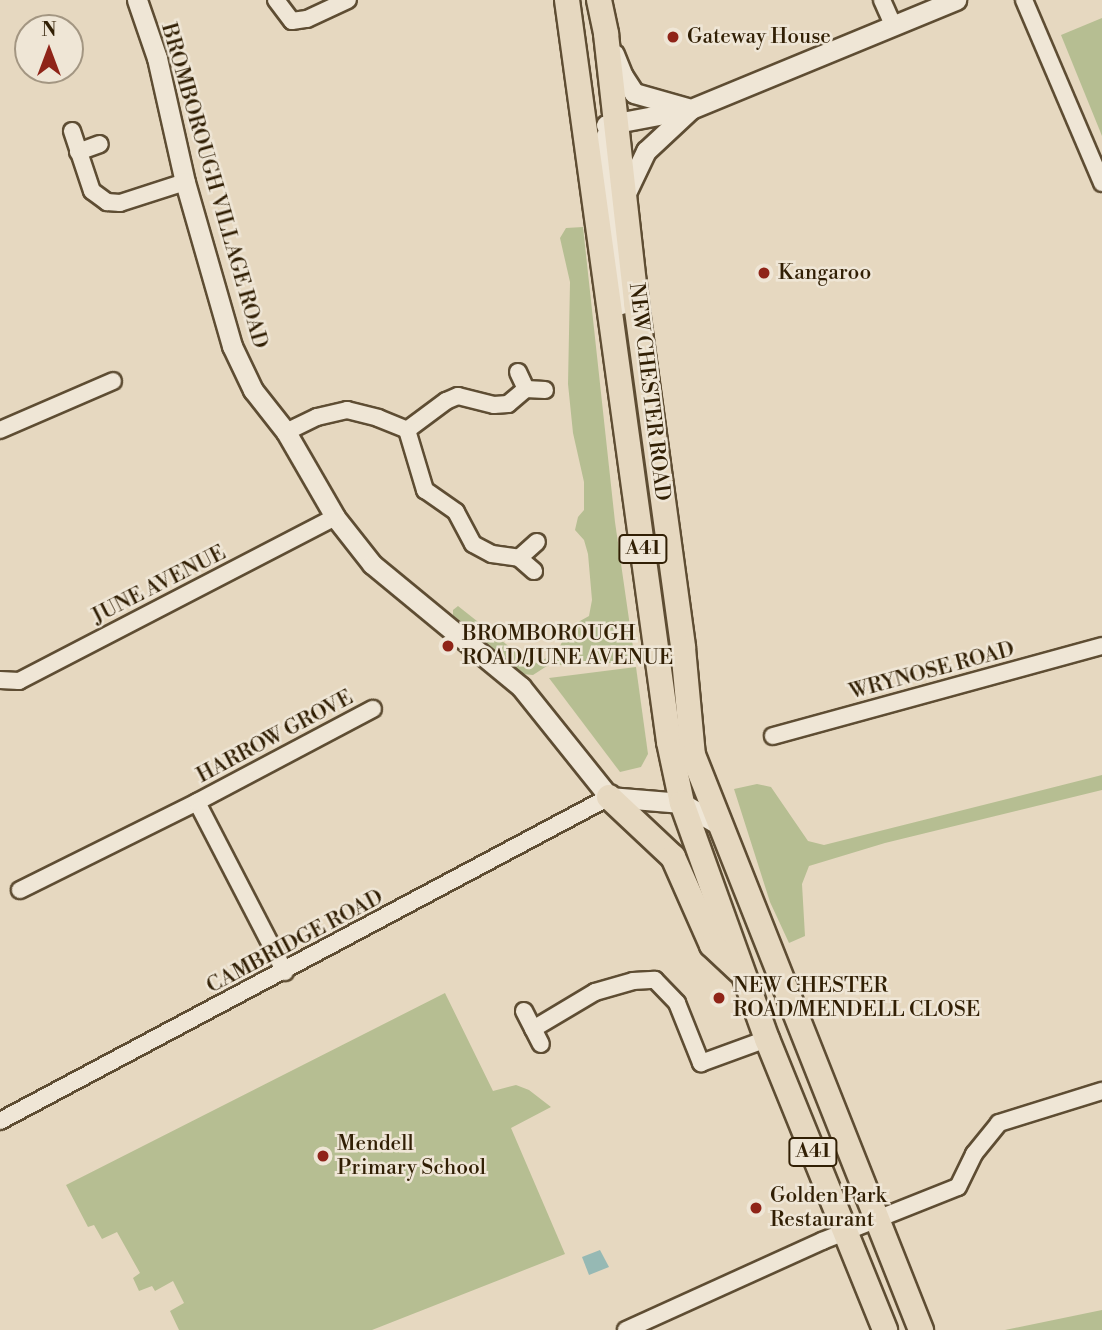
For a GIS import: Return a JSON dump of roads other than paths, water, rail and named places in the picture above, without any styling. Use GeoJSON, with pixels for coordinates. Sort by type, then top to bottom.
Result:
{"type":"FeatureCollection","features":[{"type":"Feature","properties":{"kind":"highway","name":"NEW CHESTER ROAD"},"geometry":{"type":"LineString","coordinates":[[567,0],[669,742],[682,803],[767,1039],[885,1330]]}},
{"type":"Feature","properties":{"kind":"highway","name":"NEW CHESTER ROAD"},"geometry":{"type":"LineString","coordinates":[[599,0],[606,34],[636,303],[683,648],[693,755],[921,1330]]}},
{"type":"Feature","properties":{"kind":"highway"},"geometry":{"type":"LineString","coordinates":[[656,841],[682,803],[693,755]]}},
{"type":"Feature","properties":{"kind":"highway"},"geometry":{"type":"LineString","coordinates":[[609,797],[674,858],[712,945],[743,974]]}},
{"type":"Feature","properties":{"kind":"highway"},"geometry":{"type":"LineString","coordinates":[[877,1218],[869,1242],[896,1309],[894,1330]]}},
{"type":"Feature","properties":{"kind":"street","name":"BROMBOROUGH VILLAGE ROAD"},"geometry":{"type":"LineString","coordinates":[[137,0],[157,58],[185,182],[232,346],[253,390],[286,432],[335,517],[372,564],[521,687],[609,797]]}},
{"type":"Feature","properties":{"kind":"street"},"geometry":{"type":"LineString","coordinates":[[276,0],[292,21],[307,19],[348,0]]}},
{"type":"Feature","properties":{"kind":"street"},"geometry":{"type":"LineString","coordinates":[[882,0],[893,25]]}},
{"type":"Feature","properties":{"kind":"street"},"geometry":{"type":"LineString","coordinates":[[583,115],[592,123],[617,125],[691,109],[956,0]]}},
{"type":"Feature","properties":{"kind":"street"},"geometry":{"type":"LineString","coordinates":[[1024,0],[1102,183]]}},
{"type":"Feature","properties":{"kind":"street"},"geometry":{"type":"LineString","coordinates":[[606,34],[622,76],[634,93],[691,109]]}},
{"type":"Feature","properties":{"kind":"street"},"geometry":{"type":"LineString","coordinates":[[625,195],[646,151],[691,109]]}},
{"type":"Feature","properties":{"kind":"street"},"geometry":{"type":"LineString","coordinates":[[617,125],[606,136],[604,155],[621,302],[639,524]]}},
{"type":"Feature","properties":{"kind":"street"},"geometry":{"type":"LineString","coordinates":[[72,131],[92,191],[107,202],[120,203],[185,182]]}},
{"type":"Feature","properties":{"kind":"street"},"geometry":{"type":"LineString","coordinates":[[78,152],[100,144]]}},
{"type":"Feature","properties":{"kind":"street"},"geometry":{"type":"LineString","coordinates":[[518,372],[526,390]]}},
{"type":"Feature","properties":{"kind":"street"},"geometry":{"type":"LineString","coordinates":[[0,430],[113,381]]}},
{"type":"Feature","properties":{"kind":"street"},"geometry":{"type":"LineString","coordinates":[[407,430],[446,401],[458,396],[494,405],[508,404],[526,390],[545,390]]}},
{"type":"Feature","properties":{"kind":"street"},"geometry":{"type":"LineString","coordinates":[[286,432],[317,417],[348,410],[407,430]]}},
{"type":"Feature","properties":{"kind":"street"},"geometry":{"type":"LineString","coordinates":[[407,430],[425,490],[456,512],[473,544],[492,554],[519,558],[534,572]]}},
{"type":"Feature","properties":{"kind":"street","name":"JUNE AVENUE"},"geometry":{"type":"LineString","coordinates":[[0,680],[19,681],[335,517]]}},
{"type":"Feature","properties":{"kind":"street"},"geometry":{"type":"LineString","coordinates":[[519,558],[537,542]]}},
{"type":"Feature","properties":{"kind":"street","name":"WRYNOSE ROAD"},"geometry":{"type":"LineString","coordinates":[[773,736],[1102,646]]}},
{"type":"Feature","properties":{"kind":"street","name":"HARROW GROVE"},"geometry":{"type":"LineString","coordinates":[[20,890],[197,802],[373,709]]}},
{"type":"Feature","properties":{"kind":"street"},"geometry":{"type":"LineString","coordinates":[[609,797],[682,803],[721,825]]}},
{"type":"Feature","properties":{"kind":"street","name":"CAMBRIDGE ROAD"},"geometry":{"type":"LineString","coordinates":[[0,1121],[285,972],[609,797]]}},
{"type":"Feature","properties":{"kind":"street","name":"HARROW GROVE"},"geometry":{"type":"LineString","coordinates":[[197,802],[285,972]]}},
{"type":"Feature","properties":{"kind":"street"},"geometry":{"type":"LineString","coordinates":[[533,1029],[594,992],[633,981],[654,981],[677,1003],[701,1063],[767,1039]]}},
{"type":"Feature","properties":{"kind":"street"},"geometry":{"type":"LineString","coordinates":[[524,1011],[541,1044]]}},
{"type":"Feature","properties":{"kind":"street"},"geometry":{"type":"LineString","coordinates":[[626,1330],[846,1231],[958,1187],[974,1154],[999,1123],[1102,1091]]}},
{"type":"Feature","properties":{"kind":"water"},"geometry":{"type":"Polygon","coordinates":[[[600,1250],[609,1267],[589,1275],[582,1257],[600,1250]]]}},
{"type":"Feature","properties":{"kind":"place","name":"Gateway House"},"geometry":{"type":"Point","coordinates":[673,37]}},
{"type":"Feature","properties":{"kind":"place","name":"Kangaroo"},"geometry":{"type":"Point","coordinates":[764,273]}},
{"type":"Feature","properties":{"kind":"place","name":"BROMBOROUGH ROAD/JUNE AVENUE"},"geometry":{"type":"Point","coordinates":[448,646]}},
{"type":"Feature","properties":{"kind":"place","name":"NEW CHESTER ROAD/MENDELL CLOSE"},"geometry":{"type":"Point","coordinates":[719,998]}},
{"type":"Feature","properties":{"kind":"place","name":"Mendell Primary School"},"geometry":{"type":"Point","coordinates":[323,1156]}},
{"type":"Feature","properties":{"kind":"place","name":"Golden Park Restaurant"},"geometry":{"type":"Point","coordinates":[756,1208]}}]}
